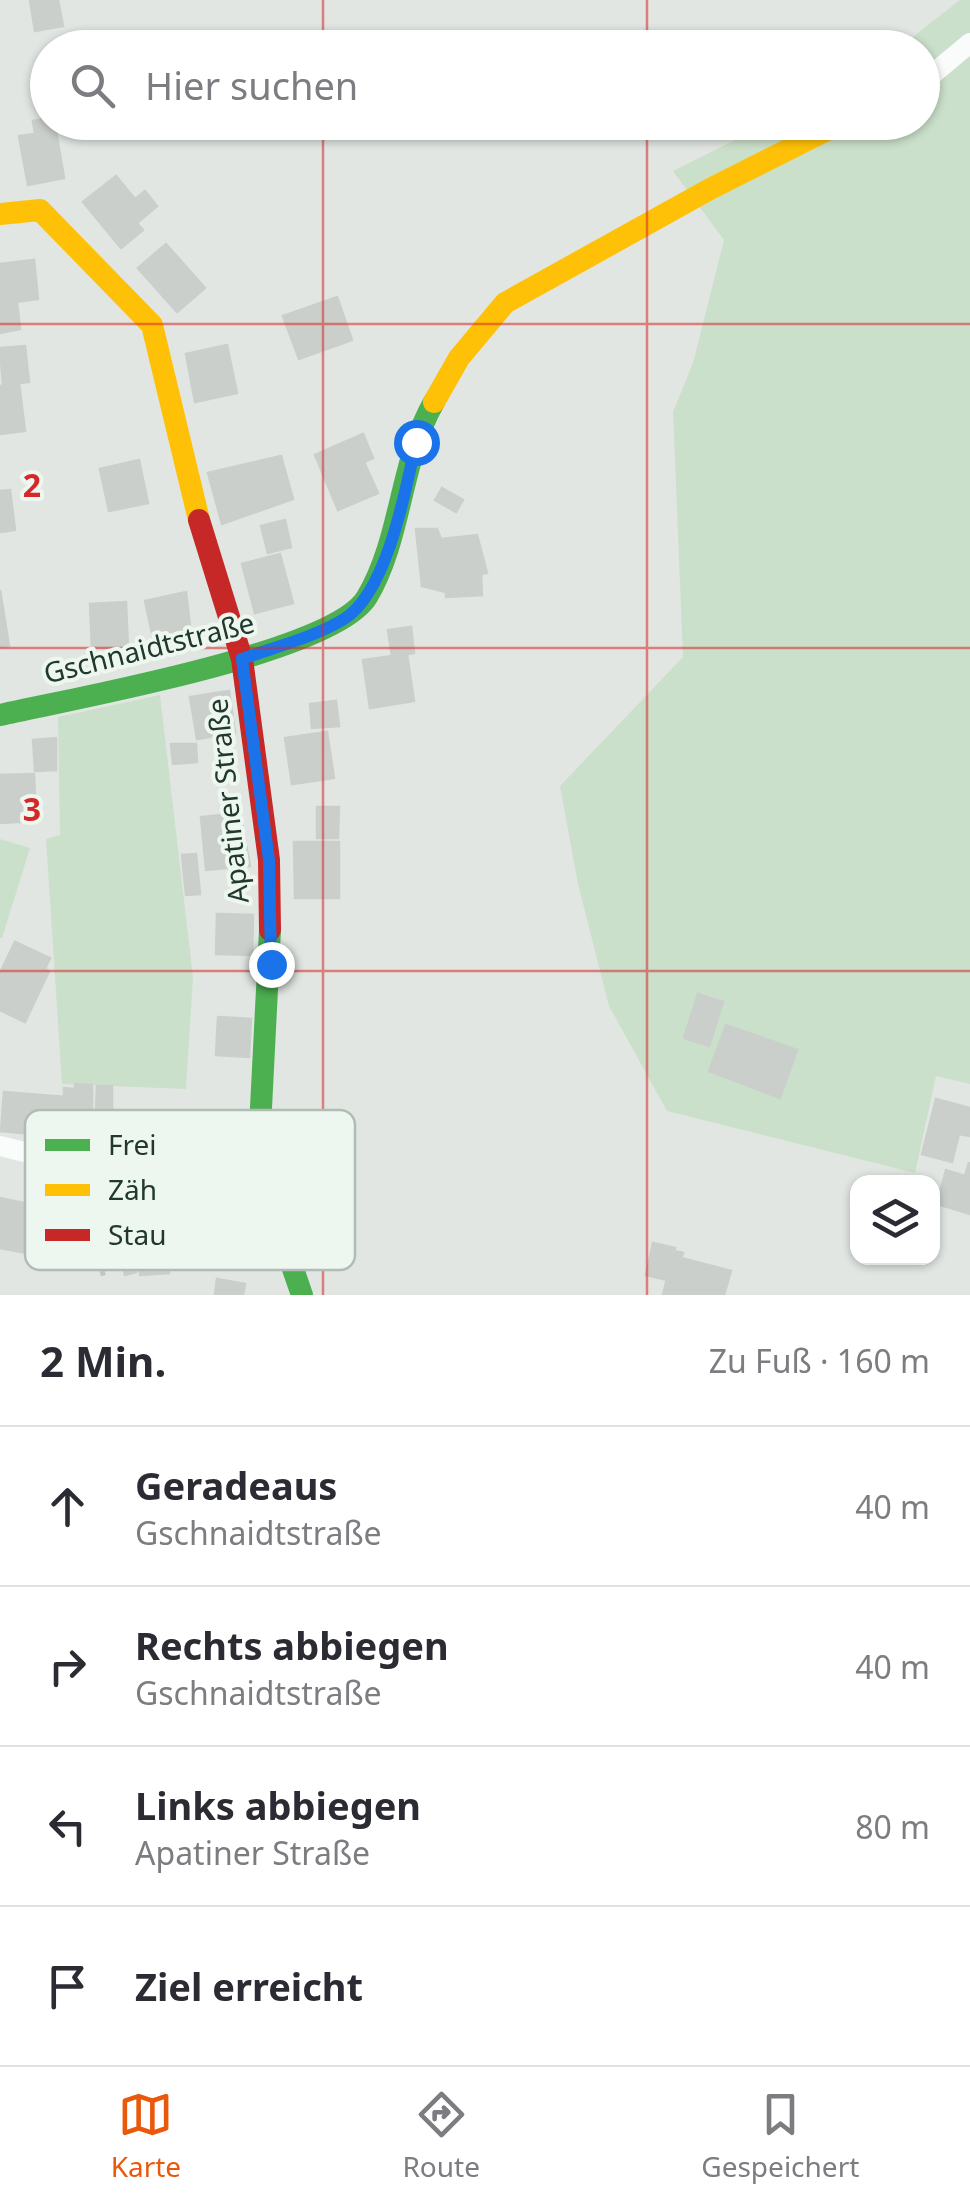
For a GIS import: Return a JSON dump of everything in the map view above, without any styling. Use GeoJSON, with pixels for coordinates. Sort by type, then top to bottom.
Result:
{"type":"FeatureCollection","features":[{"type":"Feature","properties":{"kind":"street"},"geometry":{"type":"LineString","coordinates":[[940,67],[970,43]]}},
{"type":"Feature","properties":{"kind":"street","name":"Gschnaidtstraße"},"geometry":{"type":"LineString","coordinates":[[0,715],[242,659],[344,620],[365,602],[379,573],[426,416],[459,358],[506,304],[710,189],[807,140]]}},
{"type":"Feature","properties":{"kind":"street","name":"Apatiner Straße"},"geometry":{"type":"LineString","coordinates":[[0,214],[40,210],[152,325],[186,478],[242,659],[269,860],[271,964],[262,1110]]}},
{"type":"Feature","properties":{"kind":"street"},"geometry":{"type":"LineString","coordinates":[[0,1146],[25,1152]]}},
{"type":"Feature","properties":{"kind":"street","name":"Apatiner Straße"},"geometry":{"type":"LineString","coordinates":[[293,1270],[302,1295]]}},
{"type":"Feature","properties":{"kind":"path"},"geometry":{"type":"LineString","coordinates":[[101,1270],[104,1282]]}},
{"type":"Feature","properties":{"kind":"green space"},"geometry":{"type":"Polygon","coordinates":[[[960,0],[970,0],[970,1084],[936,1076],[915,1173],[667,1111],[609,1006],[578,884],[560,786],[683,657],[673,412],[693,363],[724,240],[673,171],[735,140],[940,140],[940,30],[922,30],[960,0]]]}},
{"type":"Feature","properties":{"kind":"green space"},"geometry":{"type":"Polygon","coordinates":[[[160,695],[193,977],[186,1089],[62,1084],[46,839],[60,835],[58,717],[160,695]]]}},
{"type":"Feature","properties":{"kind":"green space"},"geometry":{"type":"Polygon","coordinates":[[[0,839],[30,848],[2,938],[0,938],[0,839]]]}},
{"type":"Feature","properties":{"kind":"building"},"geometry":{"type":"Polygon","coordinates":[[[30,0],[58,0],[63,26],[35,30],[30,0]]]}},
{"type":"Feature","properties":{"kind":"building"},"geometry":{"type":"Polygon","coordinates":[[[19,136],[58,140],[64,178],[28,185],[19,136]]]}},
{"type":"Feature","properties":{"kind":"building"},"geometry":{"type":"Polygon","coordinates":[[[116,176],[135,199],[145,191],[157,206],[137,223],[143,230],[121,248],[83,202],[116,176]]]}},
{"type":"Feature","properties":{"kind":"building"},"geometry":{"type":"Polygon","coordinates":[[[166,244],[205,288],[177,312],[138,268],[166,244]]]}},
{"type":"Feature","properties":{"kind":"building"},"geometry":{"type":"Polygon","coordinates":[[[34,260],[38,299],[0,304],[0,264],[34,260]]]}},
{"type":"Feature","properties":{"kind":"building"},"geometry":{"type":"Polygon","coordinates":[[[337,297],[352,340],[299,359],[283,316],[337,297]]]}},
{"type":"Feature","properties":{"kind":"building"},"geometry":{"type":"Polygon","coordinates":[[[17,302],[20,329],[0,333],[0,304],[17,302]]]}},
{"type":"Feature","properties":{"kind":"building"},"geometry":{"type":"Polygon","coordinates":[[[227,345],[237,393],[195,402],[186,354],[227,345]]]}},
{"type":"Feature","properties":{"kind":"building"},"geometry":{"type":"Polygon","coordinates":[[[25,346],[29,382],[3,385],[0,348],[25,346]]]}},
{"type":"Feature","properties":{"kind":"building"},"geometry":{"type":"Polygon","coordinates":[[[19,383],[25,431],[0,434],[0,386],[19,383]]]}},
{"type":"Feature","properties":{"kind":"building"},"geometry":{"type":"Polygon","coordinates":[[[363,434],[373,458],[364,462],[378,493],[338,510],[315,455],[363,434]]]}},
{"type":"Feature","properties":{"kind":"building"},"geometry":{"type":"Polygon","coordinates":[[[281,456],[293,499],[222,524],[208,473],[281,456]]]}},
{"type":"Feature","properties":{"kind":"building"},"geometry":{"type":"Polygon","coordinates":[[[139,460],[148,503],[109,511],[100,469],[139,460]]]}},
{"type":"Feature","properties":{"kind":"building"},"geometry":{"type":"Polygon","coordinates":[[[442,488],[463,500],[456,512],[435,500],[442,488]]]}},
{"type":"Feature","properties":{"kind":"building"},"geometry":{"type":"Polygon","coordinates":[[[10,490],[15,530],[0,532],[0,491],[10,490]]]}},
{"type":"Feature","properties":{"kind":"building"},"geometry":{"type":"Polygon","coordinates":[[[285,520],[291,547],[268,553],[261,526],[285,520]]]}},
{"type":"Feature","properties":{"kind":"building"},"geometry":{"type":"Polygon","coordinates":[[[416,529],[437,529],[441,539],[477,535],[487,573],[481,574],[482,595],[446,597],[446,592],[422,586],[416,529]]]}},
{"type":"Feature","properties":{"kind":"building"},"geometry":{"type":"Polygon","coordinates":[[[280,554],[293,603],[255,613],[242,564],[280,554]]]}},
{"type":"Feature","properties":{"kind":"building"},"geometry":{"type":"Polygon","coordinates":[[[0,590],[9,646],[0,647],[0,590]]]}},
{"type":"Feature","properties":{"kind":"building"},"geometry":{"type":"Polygon","coordinates":[[[186,592],[191,634],[154,642],[145,601],[186,592]]]}},
{"type":"Feature","properties":{"kind":"building"},"geometry":{"type":"Polygon","coordinates":[[[126,602],[128,647],[92,648],[90,604],[126,602]]]}},
{"type":"Feature","properties":{"kind":"building"},"geometry":{"type":"Polygon","coordinates":[[[411,627],[414,653],[392,657],[388,630],[411,627]]]}},
{"type":"Feature","properties":{"kind":"building"},"geometry":{"type":"Polygon","coordinates":[[[407,654],[414,701],[370,708],[363,660],[407,654]]]}},
{"type":"Feature","properties":{"kind":"building"},"geometry":{"type":"Polygon","coordinates":[[[229,691],[235,733],[197,739],[190,697],[229,691]]]}},
{"type":"Feature","properties":{"kind":"building"},"geometry":{"type":"Polygon","coordinates":[[[336,701],[339,726],[312,728],[310,704],[336,701]]]}},
{"type":"Feature","properties":{"kind":"building"},"geometry":{"type":"Polygon","coordinates":[[[327,732],[334,778],[292,784],[285,738],[327,732]]]}},
{"type":"Feature","properties":{"kind":"building"},"geometry":{"type":"Polygon","coordinates":[[[56,738],[56,770],[35,771],[33,740],[56,738]]]}},
{"type":"Feature","properties":{"kind":"building"},"geometry":{"type":"Polygon","coordinates":[[[171,744],[196,744],[197,762],[173,764],[171,744]]]}},
{"type":"Feature","properties":{"kind":"building"},"geometry":{"type":"Polygon","coordinates":[[[34,774],[36,821],[0,823],[0,775],[34,774]]]}},
{"type":"Feature","properties":{"kind":"building"},"geometry":{"type":"Polygon","coordinates":[[[317,807],[339,807],[338,838],[317,838],[317,807]]]}},
{"type":"Feature","properties":{"kind":"building"},"geometry":{"type":"Polygon","coordinates":[[[240,813],[250,866],[206,870],[201,817],[240,813]]]}},
{"type":"Feature","properties":{"kind":"building"},"geometry":{"type":"Polygon","coordinates":[[[294,842],[339,842],[339,898],[295,898],[294,842]]]}},
{"type":"Feature","properties":{"kind":"building"},"geometry":{"type":"Polygon","coordinates":[[[196,854],[200,894],[186,895],[182,855],[196,854]]]}},
{"type":"Feature","properties":{"kind":"building"},"geometry":{"type":"Polygon","coordinates":[[[217,914],[253,915],[252,955],[216,954],[217,914]]]}},
{"type":"Feature","properties":{"kind":"building"},"geometry":{"type":"Polygon","coordinates":[[[15,942],[50,958],[45,969],[49,971],[25,1022],[0,1010],[0,973],[15,942]]]}},
{"type":"Feature","properties":{"kind":"building"},"geometry":{"type":"Polygon","coordinates":[[[698,994],[723,1002],[709,1046],[684,1038],[698,994]]]}},
{"type":"Feature","properties":{"kind":"building"},"geometry":{"type":"Polygon","coordinates":[[[218,1017],[251,1019],[249,1057],[216,1055],[218,1017]]]}},
{"type":"Feature","properties":{"kind":"building"},"geometry":{"type":"Polygon","coordinates":[[[726,1025],[797,1050],[780,1098],[709,1071],[726,1025]]]}},
{"type":"Feature","properties":{"kind":"building"},"geometry":{"type":"Polygon","coordinates":[[[75,1084],[92,1085],[92,1110],[64,1110],[64,1088],[75,1089],[75,1084]]]}},
{"type":"Feature","properties":{"kind":"building"},"geometry":{"type":"Polygon","coordinates":[[[97,1086],[112,1086],[112,1110],[96,1110],[97,1086]]]}},
{"type":"Feature","properties":{"kind":"building"},"geometry":{"type":"Polygon","coordinates":[[[4,1092],[65,1097],[64,1110],[25,1110],[25,1133],[1,1131],[4,1092]]]}},
{"type":"Feature","properties":{"kind":"building"},"geometry":{"type":"Polygon","coordinates":[[[936,1099],[970,1108],[970,1136],[959,1134],[952,1162],[922,1154],[936,1099]]]}},
{"type":"Feature","properties":{"kind":"building"},"geometry":{"type":"Polygon","coordinates":[[[969,1162],[970,1214],[940,1205],[946,1170],[965,1176],[969,1162]]]}},
{"type":"Feature","properties":{"kind":"building"},"geometry":{"type":"Polygon","coordinates":[[[0,1198],[25,1203],[25,1253],[0,1248],[0,1198]]]}},
{"type":"Feature","properties":{"kind":"building"},"geometry":{"type":"Polygon","coordinates":[[[653,1243],[675,1248],[667,1280],[646,1275],[653,1243]]]}},
{"type":"Feature","properties":{"kind":"building"},"geometry":{"type":"Polygon","coordinates":[[[674,1251],[683,1253],[681,1258],[731,1271],[724,1295],[663,1295],[674,1251]]]}},
{"type":"Feature","properties":{"kind":"building"},"geometry":{"type":"Polygon","coordinates":[[[140,1270],[169,1270],[169,1273],[140,1275],[140,1270]]]}},
{"type":"Feature","properties":{"kind":"building"},"geometry":{"type":"Polygon","coordinates":[[[217,1279],[245,1284],[243,1295],[215,1295],[217,1279]]]}},
{"type":"Feature","properties":{"kind":"traffic: fast"},"geometry":{"type":"LineString","coordinates":[[0,715],[255,655],[306,637],[345,617],[367,597],[379,574],[414,449],[434,402]]}},
{"type":"Feature","properties":{"kind":"traffic: fast"},"geometry":{"type":"LineString","coordinates":[[261,1110],[270,930]]}},
{"type":"Feature","properties":{"kind":"traffic: fast"},"geometry":{"type":"LineString","coordinates":[[293,1270],[302,1295]]}},
{"type":"Feature","properties":{"kind":"traffic: slow"},"geometry":{"type":"LineString","coordinates":[[434,402],[459,358],[505,303],[710,189],[807,140]]}},
{"type":"Feature","properties":{"kind":"traffic: slow"},"geometry":{"type":"LineString","coordinates":[[0,214],[40,210],[152,325],[199,520]]}},
{"type":"Feature","properties":{"kind":"traffic: jam"},"geometry":{"type":"LineString","coordinates":[[199,520],[242,659],[269,860],[270,930]]}},
{"type":"Feature","properties":{"kind":"route"},"geometry":{"type":"LineString","coordinates":[[271,964],[269,860],[242,659],[344,620],[365,602],[379,573],[406,489],[416,442]]}}]}
